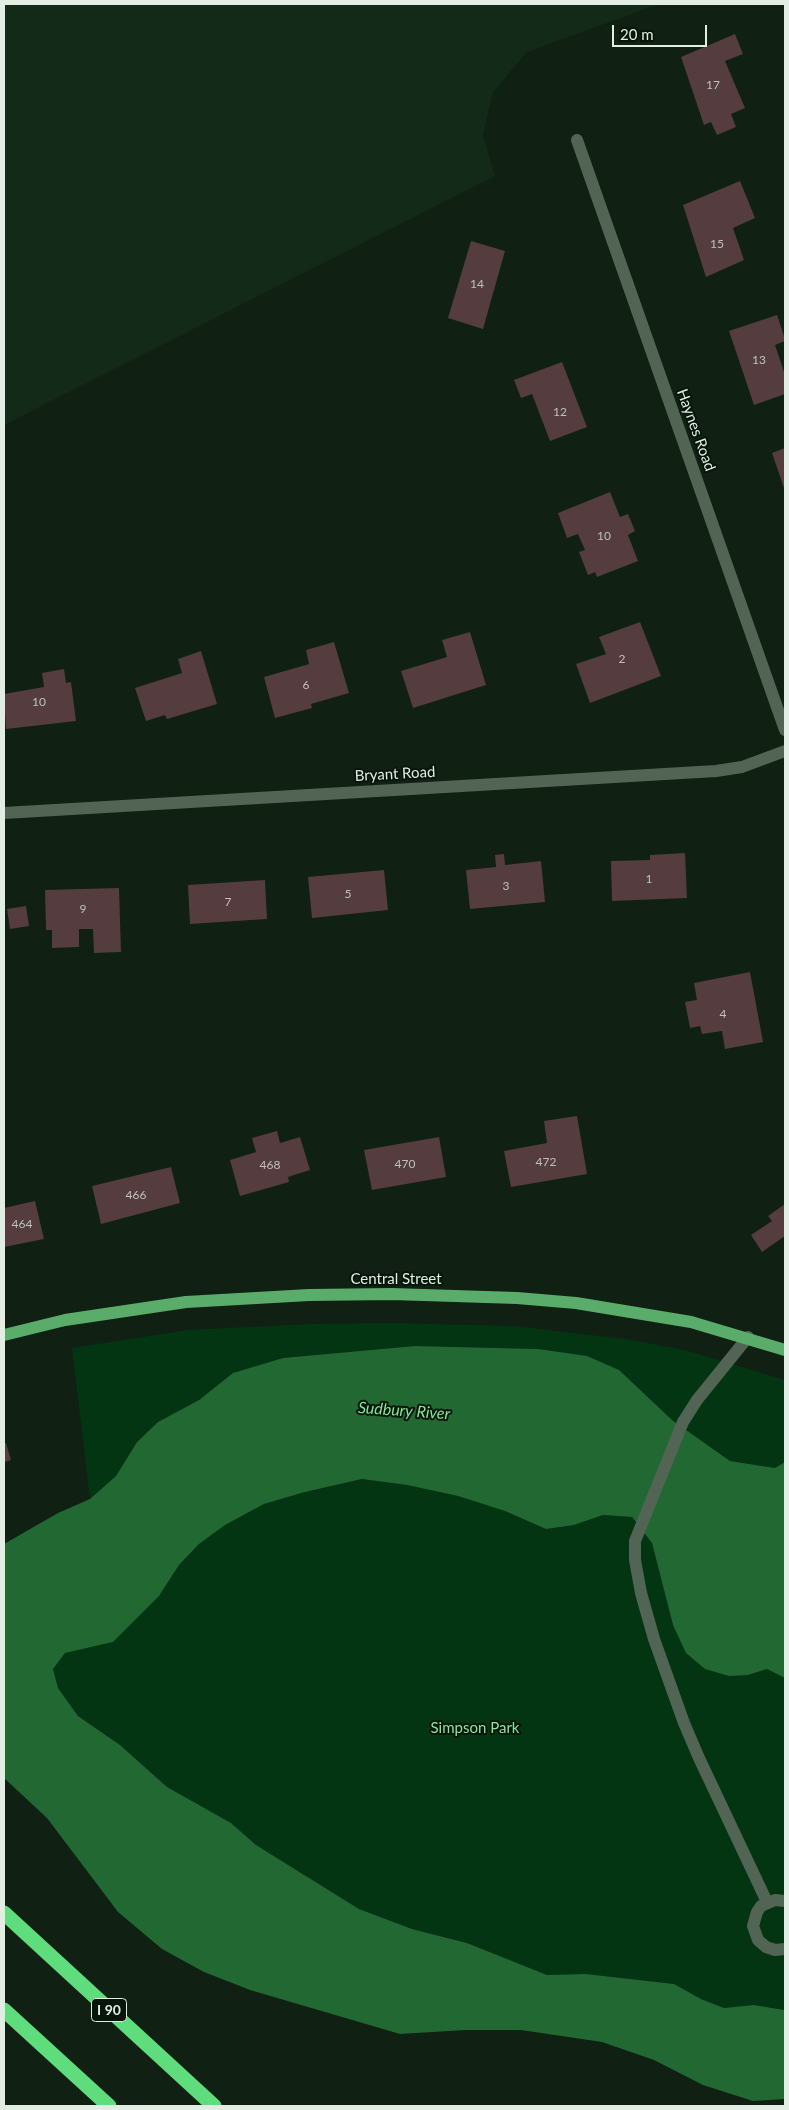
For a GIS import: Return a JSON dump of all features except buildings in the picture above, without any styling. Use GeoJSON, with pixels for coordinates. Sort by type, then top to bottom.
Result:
{"type":"FeatureCollection","features":[{"type":"Feature","properties":{"kind":"highway","name":"I 90"},"geometry":{"type":"LineString","coordinates":[[4,1913],[214,2106]]}},
{"type":"Feature","properties":{"kind":"highway"},"geometry":{"type":"LineString","coordinates":[[4,2010],[109,2106]]}},
{"type":"Feature","properties":{"kind":"main road","name":"Central Street"},"geometry":{"type":"LineString","coordinates":[[4,1335],[75,1318],[186,1302],[299,1296],[392,1294],[508,1298],[576,1303],[692,1322],[748,1337],[785,1350]]}},
{"type":"Feature","properties":{"kind":"street","name":"Haynes Road"},"geometry":{"type":"LineString","coordinates":[[576,140],[785,730]]}},
{"type":"Feature","properties":{"kind":"street","name":"Bryant Road"},"geometry":{"type":"LineString","coordinates":[[4,813],[716,772],[742,767],[785,751]]}},
{"type":"Feature","properties":{"kind":"street"},"geometry":{"type":"LineString","coordinates":[[748,1337],[697,1400],[683,1422],[635,1541],[635,1560],[641,1594],[669,1683],[699,1758],[767,1902]]}},
{"type":"Feature","properties":{"kind":"street"},"geometry":{"type":"LineString","coordinates":[[785,1901],[775,1900],[767,1902],[761,1906],[754,1919],[754,1934],[758,1940],[766,1947],[775,1950],[785,1949]]}},
{"type":"Feature","properties":{"kind":"shaded area"},"geometry":{"type":"Polygon","coordinates":[[[4,4],[659,4],[527,52],[493,92],[483,135],[495,176],[4,425],[4,4]]]}},
{"type":"Feature","properties":{"kind":"green space"},"geometry":{"type":"Polygon","coordinates":[[[392,1323],[514,1326],[626,1339],[685,1350],[785,1380],[785,1462],[775,1468],[730,1461],[672,1420],[649,1400],[538,1349],[415,1346],[283,1358],[233,1373],[199,1400],[158,1422],[137,1442],[116,1476],[90,1499],[72,1348],[188,1330],[310,1324],[392,1323]]]}},
{"type":"Feature","properties":{"kind":"green space","name":"Simpson Park"},"geometry":{"type":"Polygon","coordinates":[[[362,1479],[407,1485],[458,1496],[505,1511],[546,1529],[574,1525],[603,1515],[632,1517],[652,1543],[673,1625],[748,1675],[767,1669],[785,1678],[785,2012],[783,2010],[754,2005],[724,2008],[701,1999],[674,1984],[586,1974],[547,1975],[467,1943],[412,1929],[359,1909],[256,1845],[231,1823],[167,1787],[120,1745],[78,1716],[58,1688],[53,1669],[65,1653],[113,1642],[159,1596],[179,1565],[199,1544],[225,1525],[264,1504],[362,1479]]]}},
{"type":"Feature","properties":{"kind":"water","name":"Sudbury River"},"geometry":{"type":"Polygon","coordinates":[[[415,1346],[538,1349],[587,1356],[619,1370],[672,1420],[730,1461],[775,1468],[785,1462],[785,1678],[767,1669],[748,1675],[729,1676],[705,1669],[686,1653],[673,1625],[652,1543],[632,1517],[603,1515],[574,1525],[546,1529],[505,1511],[458,1496],[407,1485],[362,1479],[264,1504],[225,1525],[199,1544],[179,1565],[159,1596],[113,1642],[65,1653],[53,1669],[58,1688],[78,1716],[120,1745],[167,1787],[231,1823],[256,1845],[359,1909],[412,1929],[467,1943],[547,1975],[586,1974],[674,1984],[701,1999],[724,2008],[754,2005],[784,2010],[785,2099],[753,2101],[703,2085],[654,2060],[602,2042],[521,2030],[465,2030],[400,2034],[250,1990],[204,1972],[162,1949],[118,1912],[47,1818],[4,1778],[4,1544],[58,1513],[90,1499],[116,1476],[137,1442],[158,1422],[199,1400],[233,1373],[283,1358],[415,1346]]]}}]}
